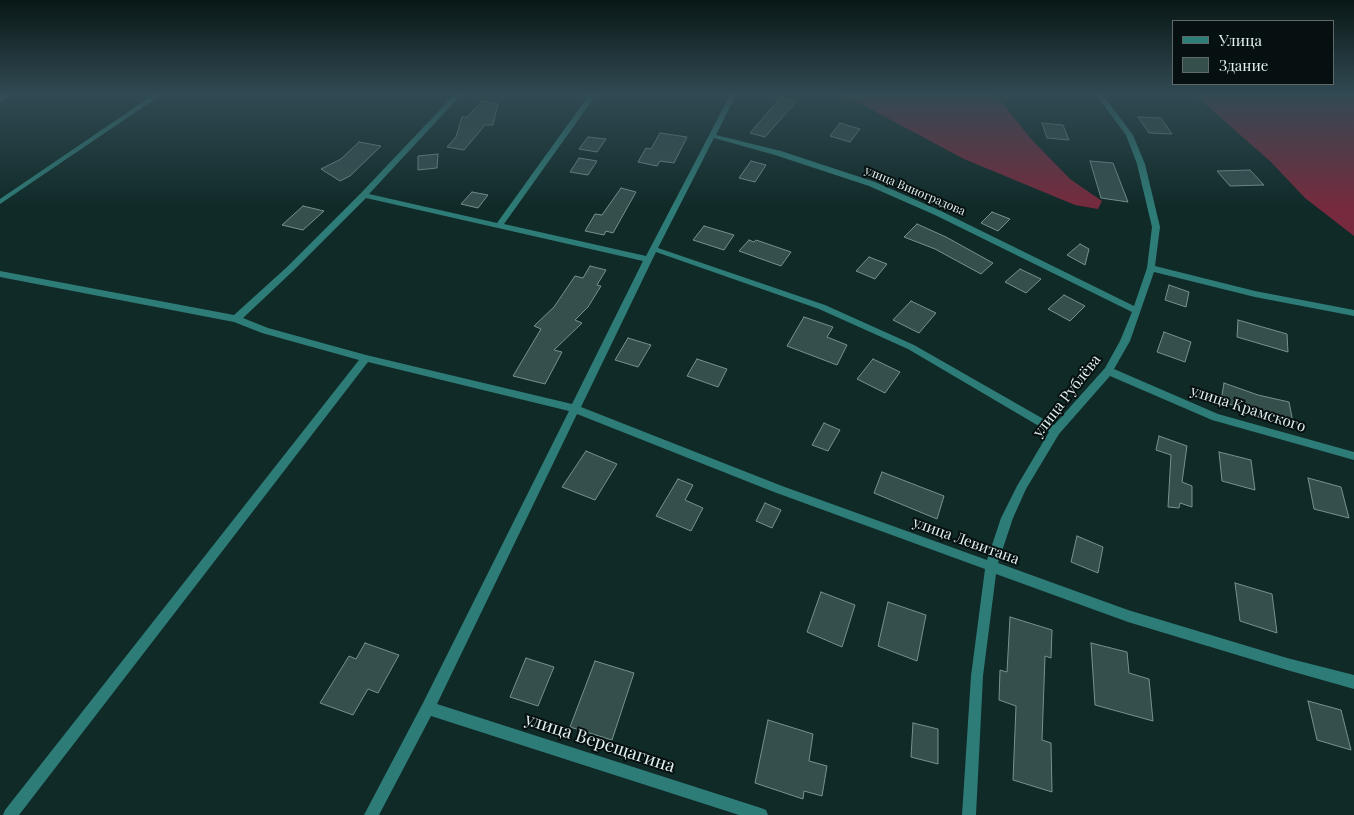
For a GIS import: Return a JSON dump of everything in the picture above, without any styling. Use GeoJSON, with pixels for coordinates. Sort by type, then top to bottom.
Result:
{"type":"FeatureCollection","features":[{"type":"Feature","properties":{"kind":"street"},"geometry":{"type":"LineString","coordinates":[[0,202],[102,133]]}},
{"type":"Feature","properties":{"kind":"street"},"geometry":{"type":"LineString","coordinates":[[236,319],[290,269],[422,133]]}},
{"type":"Feature","properties":{"kind":"street"},"geometry":{"type":"LineString","coordinates":[[499,226],[566,133]]}},
{"type":"Feature","properties":{"kind":"street"},"geometry":{"type":"LineString","coordinates":[[371,815],[428,708],[574,408],[686,184],[714,133]]}},
{"type":"Feature","properties":{"kind":"street","name":"улица Рублёва"},"geometry":{"type":"LineString","coordinates":[[969,815],[977,676],[991,566],[1010,510],[1054,430],[1108,371],[1125,341],[1138,312],[1151,268],[1156,226],[1141,164],[1128,133]]}},
{"type":"Feature","properties":{"kind":"street","name":"улица Виноградова"},"geometry":{"type":"LineString","coordinates":[[713,136],[778,153],[872,184],[938,213],[1138,312]]}},
{"type":"Feature","properties":{"kind":"street"},"geometry":{"type":"LineString","coordinates":[[364,195],[648,260]]}},
{"type":"Feature","properties":{"kind":"street"},"geometry":{"type":"LineString","coordinates":[[654,248],[822,307],[911,347],[1054,430]]}},
{"type":"Feature","properties":{"kind":"street"},"geometry":{"type":"LineString","coordinates":[[1151,268],[1255,294],[1354,314]]}},
{"type":"Feature","properties":{"kind":"street","name":"улица Левитана"},"geometry":{"type":"LineString","coordinates":[[0,274],[236,319],[265,331],[366,358],[574,408],[778,489],[1128,616],[1287,664],[1354,682]]}},
{"type":"Feature","properties":{"kind":"street"},"geometry":{"type":"LineString","coordinates":[[10,815],[366,358]]}},
{"type":"Feature","properties":{"kind":"street","name":"улица Крамского"},"geometry":{"type":"LineString","coordinates":[[1108,371],[1216,417],[1354,456]]}},
{"type":"Feature","properties":{"kind":"street","name":"улица Верещагина"},"geometry":{"type":"LineString","coordinates":[[428,708],[761,815]]}},
{"type":"Feature","properties":{"kind":"shaded area"},"geometry":{"type":"Polygon","coordinates":[[[915,133],[1026,133],[1070,179],[1102,201],[1098,209],[1075,205],[964,159],[915,133]]]}},
{"type":"Feature","properties":{"kind":"shaded area"},"geometry":{"type":"Polygon","coordinates":[[[1238,133],[1354,133],[1354,236],[1305,198],[1271,162],[1238,133]]]}},
{"type":"Feature","properties":{"kind":"building"},"geometry":{"type":"Polygon","coordinates":[[[457,133],[478,133],[464,150],[447,147],[457,133]]]}},
{"type":"Feature","properties":{"kind":"building"},"geometry":{"type":"Polygon","coordinates":[[[660,133],[687,137],[674,163],[660,161],[657,166],[638,162],[646,148],[651,149],[660,133]]]}},
{"type":"Feature","properties":{"kind":"building"},"geometry":{"type":"Polygon","coordinates":[[[750,133],[769,133],[765,137],[750,133]]]}},
{"type":"Feature","properties":{"kind":"building"},"geometry":{"type":"Polygon","coordinates":[[[832,133],[857,133],[850,142],[830,136],[832,133]]]}},
{"type":"Feature","properties":{"kind":"building"},"geometry":{"type":"Polygon","coordinates":[[[1045,133],[1066,133],[1069,140],[1047,138],[1045,133]]]}},
{"type":"Feature","properties":{"kind":"building"},"geometry":{"type":"Polygon","coordinates":[[[588,137],[606,139],[597,152],[579,149],[588,137]]]}},
{"type":"Feature","properties":{"kind":"building"},"geometry":{"type":"Polygon","coordinates":[[[359,142],[381,146],[350,176],[340,181],[321,169],[341,159],[359,142]]]}},
{"type":"Feature","properties":{"kind":"building"},"geometry":{"type":"Polygon","coordinates":[[[438,154],[437,168],[418,170],[418,156],[438,154]]]}},
{"type":"Feature","properties":{"kind":"building"},"geometry":{"type":"Polygon","coordinates":[[[579,158],[597,161],[588,175],[570,172],[579,158]]]}},
{"type":"Feature","properties":{"kind":"building"},"geometry":{"type":"Polygon","coordinates":[[[751,161],[766,165],[755,182],[739,178],[751,161]]]}},
{"type":"Feature","properties":{"kind":"building"},"geometry":{"type":"Polygon","coordinates":[[[1090,161],[1113,163],[1128,202],[1101,198],[1090,161]]]}},
{"type":"Feature","properties":{"kind":"building"},"geometry":{"type":"Polygon","coordinates":[[[1250,170],[1264,185],[1230,186],[1217,171],[1250,170]]]}},
{"type":"Feature","properties":{"kind":"building"},"geometry":{"type":"Polygon","coordinates":[[[621,188],[636,192],[613,233],[606,231],[604,235],[585,231],[595,214],[602,215],[621,188]]]}},
{"type":"Feature","properties":{"kind":"building"},"geometry":{"type":"Polygon","coordinates":[[[472,192],[488,195],[478,208],[461,204],[472,192]]]}},
{"type":"Feature","properties":{"kind":"building"},"geometry":{"type":"Polygon","coordinates":[[[303,206],[324,211],[303,230],[282,225],[303,206]]]}},
{"type":"Feature","properties":{"kind":"building"},"geometry":{"type":"Polygon","coordinates":[[[992,212],[1010,219],[998,231],[981,223],[992,212]]]}},
{"type":"Feature","properties":{"kind":"building"},"geometry":{"type":"Polygon","coordinates":[[[917,224],[946,237],[993,263],[981,274],[935,249],[904,237],[917,224]]]}},
{"type":"Feature","properties":{"kind":"building"},"geometry":{"type":"Polygon","coordinates":[[[704,226],[734,235],[724,250],[693,240],[704,226]]]}},
{"type":"Feature","properties":{"kind":"building"},"geometry":{"type":"Polygon","coordinates":[[[749,240],[754,242],[756,240],[791,252],[781,266],[739,251],[749,240]]]}},
{"type":"Feature","properties":{"kind":"building"},"geometry":{"type":"Polygon","coordinates":[[[1080,244],[1089,249],[1085,265],[1067,255],[1080,244]]]}},
{"type":"Feature","properties":{"kind":"building"},"geometry":{"type":"Polygon","coordinates":[[[869,257],[887,264],[875,279],[856,271],[869,257]]]}},
{"type":"Feature","properties":{"kind":"building"},"geometry":{"type":"Polygon","coordinates":[[[590,266],[606,270],[597,285],[601,286],[588,307],[575,320],[582,323],[554,350],[562,352],[545,384],[513,376],[541,329],[534,326],[554,307],[575,276],[583,278],[590,266]]]}},
{"type":"Feature","properties":{"kind":"building"},"geometry":{"type":"Polygon","coordinates":[[[1020,269],[1041,279],[1026,293],[1005,282],[1020,269]]]}},
{"type":"Feature","properties":{"kind":"building"},"geometry":{"type":"Polygon","coordinates":[[[1169,285],[1189,292],[1186,307],[1165,300],[1169,285]]]}},
{"type":"Feature","properties":{"kind":"building"},"geometry":{"type":"Polygon","coordinates":[[[1064,295],[1085,306],[1070,321],[1048,309],[1064,295]]]}},
{"type":"Feature","properties":{"kind":"building"},"geometry":{"type":"Polygon","coordinates":[[[911,301],[936,313],[919,333],[893,320],[911,301]]]}},
{"type":"Feature","properties":{"kind":"building"},"geometry":{"type":"Polygon","coordinates":[[[804,317],[833,327],[827,337],[847,345],[837,365],[787,346],[804,317]]]}},
{"type":"Feature","properties":{"kind":"building"},"geometry":{"type":"Polygon","coordinates":[[[1238,320],[1287,334],[1288,352],[1237,337],[1238,320]]]}},
{"type":"Feature","properties":{"kind":"building"},"geometry":{"type":"Polygon","coordinates":[[[1164,332],[1191,342],[1185,362],[1157,352],[1164,332]]]}},
{"type":"Feature","properties":{"kind":"building"},"geometry":{"type":"Polygon","coordinates":[[[628,338],[651,345],[638,367],[615,360],[628,338]]]}},
{"type":"Feature","properties":{"kind":"building"},"geometry":{"type":"Polygon","coordinates":[[[697,359],[727,369],[718,387],[687,376],[697,359]]]}},
{"type":"Feature","properties":{"kind":"building"},"geometry":{"type":"Polygon","coordinates":[[[873,359],[900,372],[885,393],[857,379],[873,359]]]}},
{"type":"Feature","properties":{"kind":"building"},"geometry":{"type":"Polygon","coordinates":[[[1224,383],[1258,395],[1289,402],[1294,428],[1264,420],[1263,416],[1221,401],[1224,383]]]}},
{"type":"Feature","properties":{"kind":"building"},"geometry":{"type":"Polygon","coordinates":[[[824,423],[840,430],[828,451],[812,445],[824,423]]]}},
{"type":"Feature","properties":{"kind":"building"},"geometry":{"type":"Polygon","coordinates":[[[1159,436],[1187,446],[1182,482],[1192,486],[1192,507],[1180,503],[1179,508],[1168,507],[1171,455],[1156,450],[1159,436]]]}},
{"type":"Feature","properties":{"kind":"building"},"geometry":{"type":"Polygon","coordinates":[[[586,451],[617,464],[595,500],[562,487],[586,451]]]}},
{"type":"Feature","properties":{"kind":"building"},"geometry":{"type":"Polygon","coordinates":[[[1219,452],[1251,460],[1255,490],[1222,481],[1219,452]]]}},
{"type":"Feature","properties":{"kind":"building"},"geometry":{"type":"Polygon","coordinates":[[[882,472],[944,496],[937,519],[874,493],[882,472]]]}},
{"type":"Feature","properties":{"kind":"building"},"geometry":{"type":"Polygon","coordinates":[[[1308,478],[1341,487],[1349,518],[1314,509],[1308,478]]]}},
{"type":"Feature","properties":{"kind":"building"},"geometry":{"type":"Polygon","coordinates":[[[678,479],[693,485],[685,500],[703,508],[691,531],[656,516],[678,479]]]}},
{"type":"Feature","properties":{"kind":"building"},"geometry":{"type":"Polygon","coordinates":[[[765,503],[781,510],[772,528],[756,521],[765,503]]]}},
{"type":"Feature","properties":{"kind":"building"},"geometry":{"type":"Polygon","coordinates":[[[1077,536],[1103,547],[1098,573],[1071,562],[1077,536]]]}},
{"type":"Feature","properties":{"kind":"building"},"geometry":{"type":"Polygon","coordinates":[[[1235,583],[1272,594],[1277,633],[1240,621],[1235,583]]]}},
{"type":"Feature","properties":{"kind":"building"},"geometry":{"type":"Polygon","coordinates":[[[821,592],[855,605],[842,647],[807,632],[821,592]]]}},
{"type":"Feature","properties":{"kind":"building"},"geometry":{"type":"Polygon","coordinates":[[[888,602],[926,615],[917,661],[878,646],[888,602]]]}},
{"type":"Feature","properties":{"kind":"building"},"geometry":{"type":"Polygon","coordinates":[[[1010,617],[1052,630],[1051,658],[1045,656],[1042,740],[1051,743],[1052,792],[1013,780],[1016,706],[999,700],[1000,670],[1007,672],[1010,617]]]}},
{"type":"Feature","properties":{"kind":"building"},"geometry":{"type":"Polygon","coordinates":[[[365,643],[399,655],[378,693],[368,689],[353,715],[320,703],[349,656],[356,659],[365,643]]]}},
{"type":"Feature","properties":{"kind":"building"},"geometry":{"type":"Polygon","coordinates":[[[1091,643],[1127,652],[1129,673],[1149,679],[1153,721],[1095,705],[1091,643]]]}},
{"type":"Feature","properties":{"kind":"building"},"geometry":{"type":"Polygon","coordinates":[[[526,658],[554,667],[538,706],[510,697],[526,658]]]}},
{"type":"Feature","properties":{"kind":"building"},"geometry":{"type":"Polygon","coordinates":[[[595,661],[634,673],[612,740],[570,727],[595,661]]]}},
{"type":"Feature","properties":{"kind":"building"},"geometry":{"type":"Polygon","coordinates":[[[1308,701],[1341,710],[1351,750],[1317,740],[1308,701]]]}},
{"type":"Feature","properties":{"kind":"building"},"geometry":{"type":"Polygon","coordinates":[[[768,720],[813,734],[809,761],[827,766],[822,796],[804,791],[803,799],[755,783],[768,720]]]}},
{"type":"Feature","properties":{"kind":"building"},"geometry":{"type":"Polygon","coordinates":[[[913,723],[938,729],[938,764],[911,757],[913,723]]]}}]}
